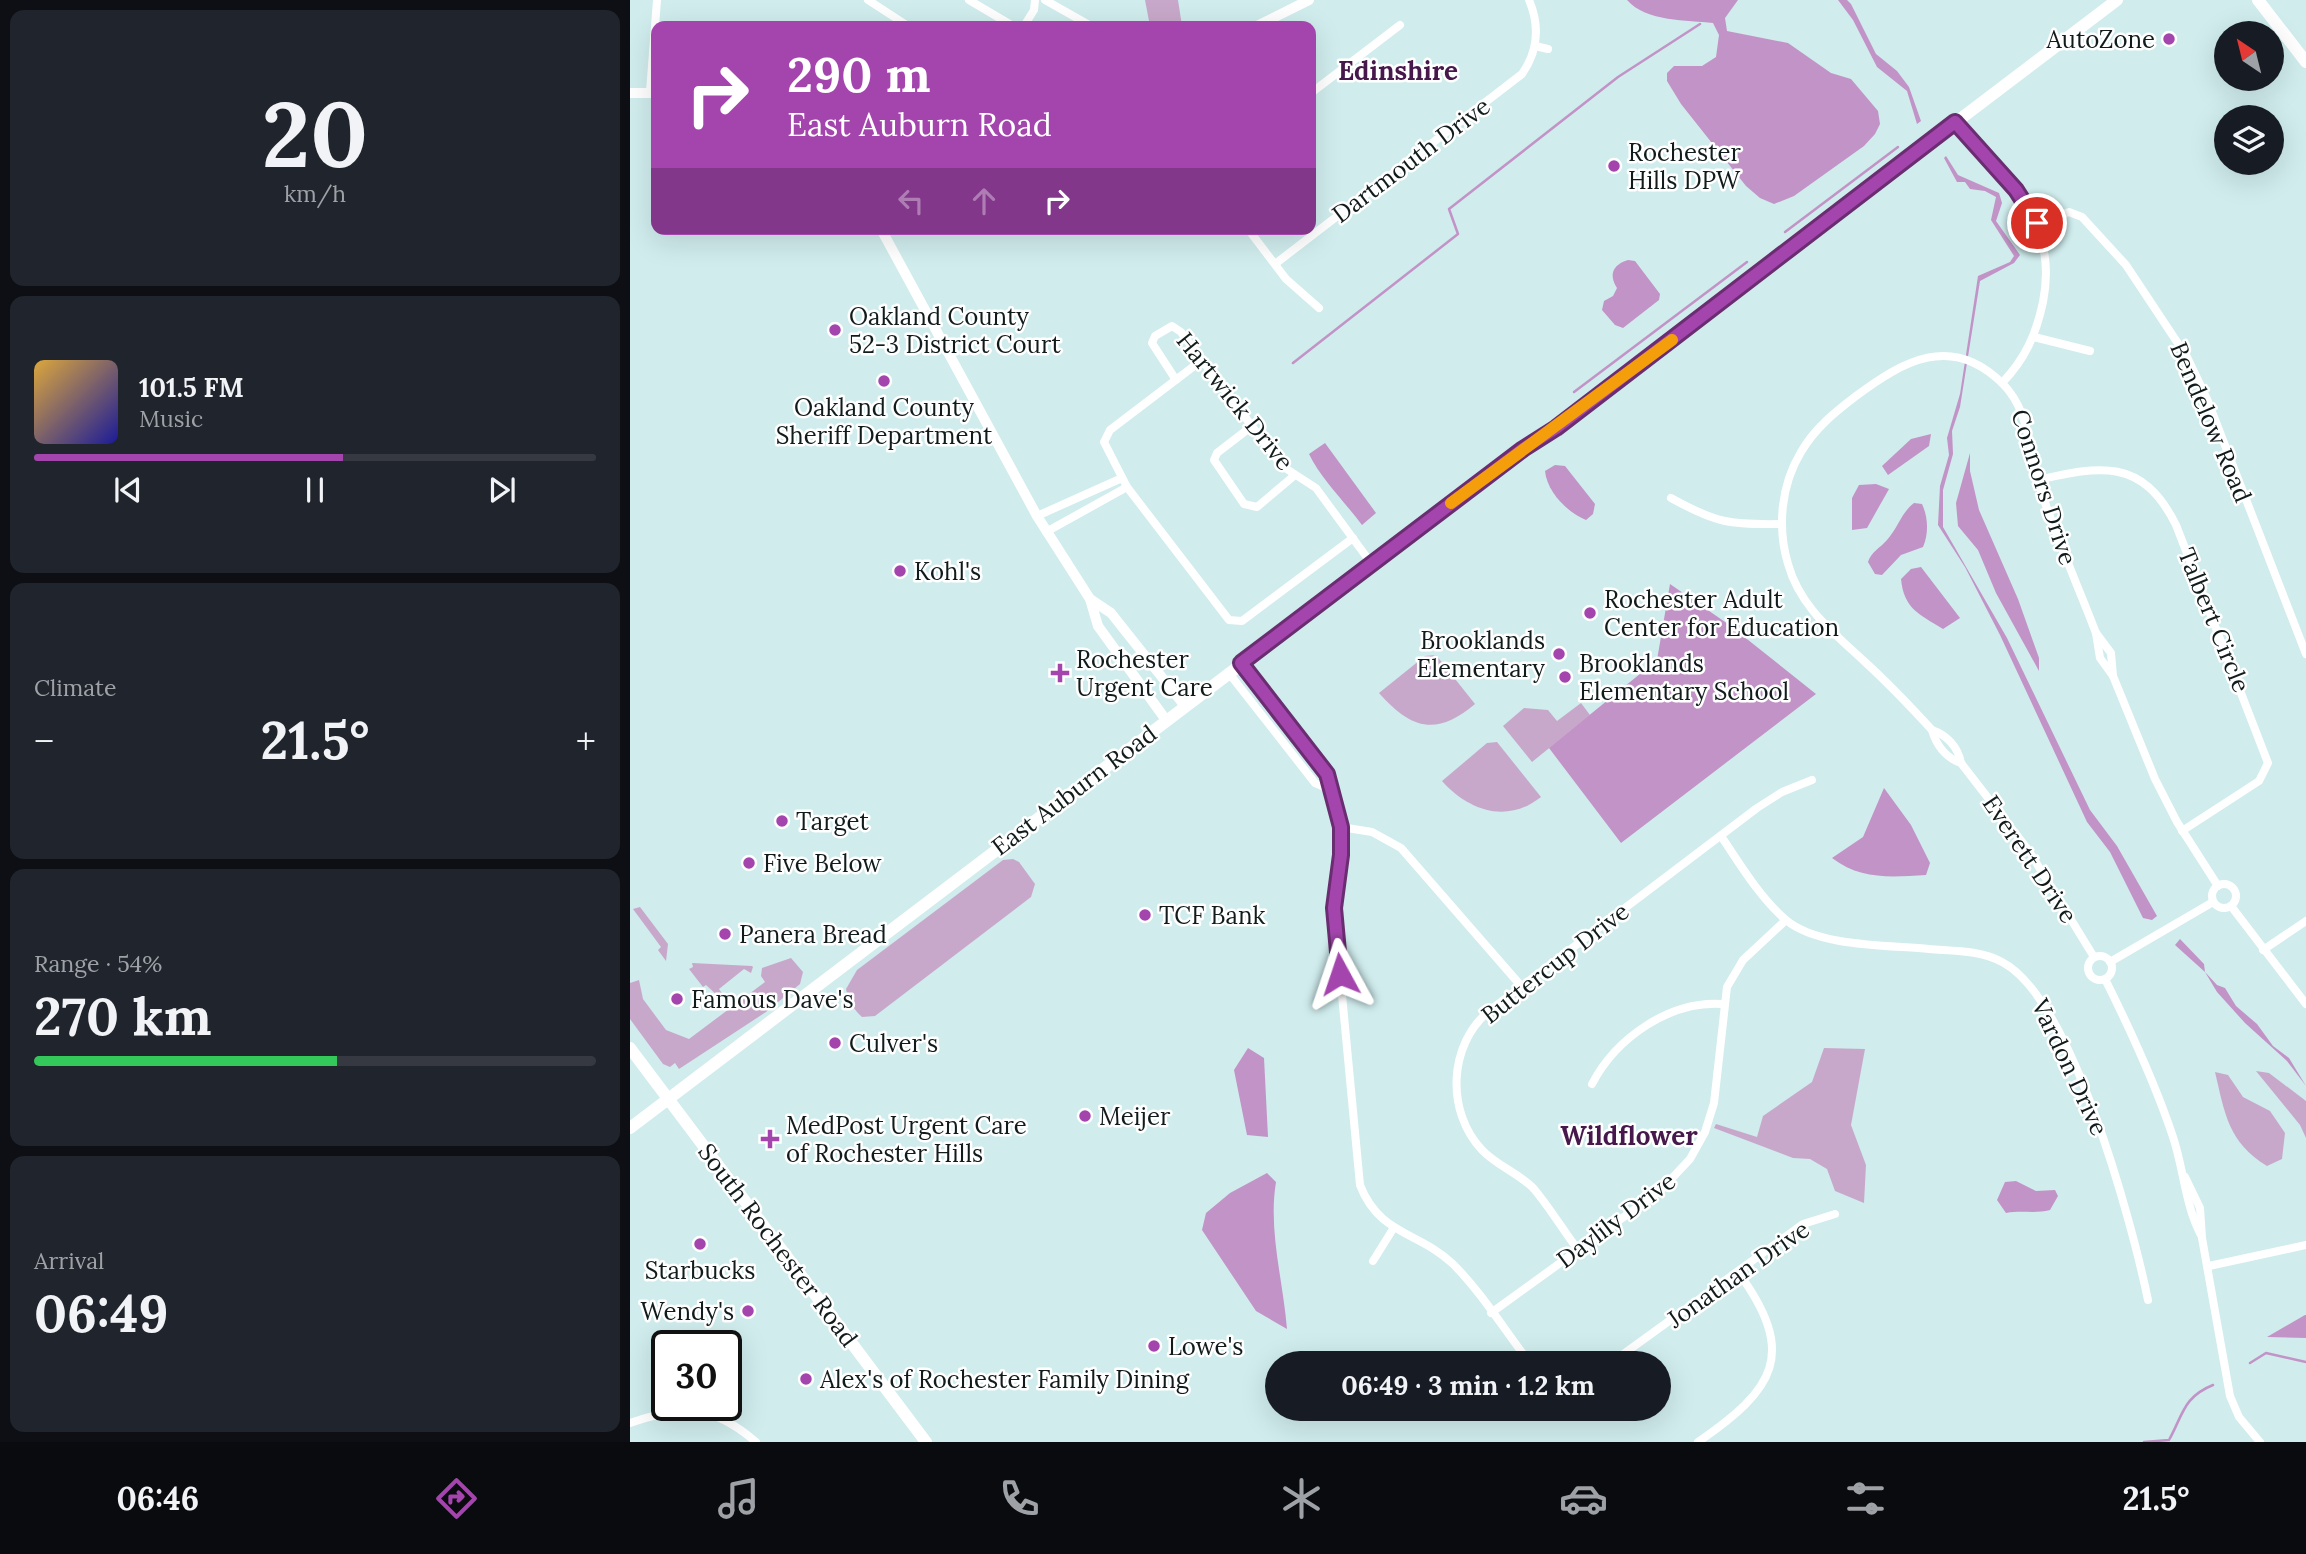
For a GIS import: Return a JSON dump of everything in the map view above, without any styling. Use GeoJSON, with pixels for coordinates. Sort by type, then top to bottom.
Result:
{"type":"FeatureCollection","features":[{"type":"Feature","properties":{"kind":"main road","name":"East Auburn Road"},"geometry":{"type":"LineString","coordinates":[[630,1128],[732,1054],[762,1026],[1184,705],[1523,449],[1556,428],[2118,0]]}},
{"type":"Feature","properties":{"kind":"main road"},"geometry":{"type":"LineString","coordinates":[[2258,0],[2306,62]]}},
{"type":"Feature","properties":{"kind":"main road","name":"South Rochester Road"},"geometry":{"type":"LineString","coordinates":[[630,1048],[926,1442]]}},
{"type":"Feature","properties":{"kind":"street"},"geometry":{"type":"LineString","coordinates":[[656,21],[657,0]]}},
{"type":"Feature","properties":{"kind":"street"},"geometry":{"type":"LineString","coordinates":[[868,0],[900,21]]}},
{"type":"Feature","properties":{"kind":"street"},"geometry":{"type":"LineString","coordinates":[[969,0],[1005,21]]}},
{"type":"Feature","properties":{"kind":"street"},"geometry":{"type":"LineString","coordinates":[[1027,21],[1034,10],[1035,0]]}},
{"type":"Feature","properties":{"kind":"street"},"geometry":{"type":"LineString","coordinates":[[1045,0],[1082,21]]}},
{"type":"Feature","properties":{"kind":"street"},"geometry":{"type":"LineString","coordinates":[[1267,21],[1309,0]]}},
{"type":"Feature","properties":{"kind":"street"},"geometry":{"type":"LineString","coordinates":[[1529,0],[1536,21],[1535,46],[1548,49]]}},
{"type":"Feature","properties":{"kind":"street"},"geometry":{"type":"LineString","coordinates":[[1316,89],[1400,25]]}},
{"type":"Feature","properties":{"kind":"street","name":"Dartmouth Drive"},"geometry":{"type":"LineString","coordinates":[[1316,233],[1510,86],[1528,66],[1535,46]]}},
{"type":"Feature","properties":{"kind":"street"},"geometry":{"type":"LineString","coordinates":[[630,93],[651,93]]}},
{"type":"Feature","properties":{"kind":"street"},"geometry":{"type":"LineString","coordinates":[[1955,122],[2016,190],[2037,223],[2044,247],[2046,274],[2034,337],[2025,355],[2002,383]]}},
{"type":"Feature","properties":{"kind":"street","name":"Bendelow Road"},"geometry":{"type":"LineString","coordinates":[[2037,223],[2064,213],[2082,217],[2126,265],[2171,329],[2207,399],[2306,654]]}},
{"type":"Feature","properties":{"kind":"street"},"geometry":{"type":"LineString","coordinates":[[884,235],[1046,532],[1090,599],[1098,626],[1166,720]]}},
{"type":"Feature","properties":{"kind":"street"},"geometry":{"type":"LineString","coordinates":[[1253,235],[1292,285],[1319,308]]}},
{"type":"Feature","properties":{"kind":"street","name":"Dartmouth Drive"},"geometry":{"type":"LineString","coordinates":[[1275,264],[1313,235]]}},
{"type":"Feature","properties":{"kind":"street","name":"Hartwick Drive"},"geometry":{"type":"LineString","coordinates":[[1176,380],[1152,347],[1152,340],[1166,327],[1177,328],[1282,466],[1317,488],[1371,563]]}},
{"type":"Feature","properties":{"kind":"street"},"geometry":{"type":"LineString","coordinates":[[2034,337],[2090,351]]}},
{"type":"Feature","properties":{"kind":"street","name":"Everett Drive"},"geometry":{"type":"LineString","coordinates":[[2002,383],[1976,365],[1951,357],[1924,358],[1891,370],[1833,414],[1807,442],[1791,472],[1781,524],[1788,564],[1808,606],[1932,730],[1942,750],[1961,763],[2024,844],[2094,957]]}},
{"type":"Feature","properties":{"kind":"street"},"geometry":{"type":"LineString","coordinates":[[1202,360],[1106,434],[1106,448],[1127,487],[1229,620],[1236,623],[1353,538]]}},
{"type":"Feature","properties":{"kind":"street","name":"Connors Drive"},"geometry":{"type":"LineString","coordinates":[[2002,383],[2021,410],[2038,480],[2096,633],[2111,653],[2113,676],[2155,779],[2182,831],[2218,886]]}},
{"type":"Feature","properties":{"kind":"street"},"geometry":{"type":"LineString","coordinates":[[1252,426],[1217,453],[1214,460],[1244,504],[1257,507],[1295,475]]}},
{"type":"Feature","properties":{"kind":"street","name":"Talbert Circle"},"geometry":{"type":"LineString","coordinates":[[2038,480],[2087,468],[2120,472],[2152,491],[2176,524],[2268,763],[2259,781],[2182,831]]}},
{"type":"Feature","properties":{"kind":"street"},"geometry":{"type":"LineString","coordinates":[[1037,516],[1122,478]]}},
{"type":"Feature","properties":{"kind":"street"},"geometry":{"type":"LineString","coordinates":[[1046,532],[1127,487]]}},
{"type":"Feature","properties":{"kind":"street"},"geometry":{"type":"LineString","coordinates":[[1671,498],[1701,515],[1724,523],[1781,524]]}},
{"type":"Feature","properties":{"kind":"street"},"geometry":{"type":"LineString","coordinates":[[1090,599],[1111,613],[1184,705]]}},
{"type":"Feature","properties":{"kind":"street"},"geometry":{"type":"LineString","coordinates":[[1110,644],[1131,661],[1142,653]]}},
{"type":"Feature","properties":{"kind":"street"},"geometry":{"type":"LineString","coordinates":[[1241,663],[1327,774],[1341,827],[1335,921],[1356,1166],[1368,1203],[1393,1229],[1448,1259],[1521,1351]]}},
{"type":"Feature","properties":{"kind":"street"},"geometry":{"type":"LineString","coordinates":[[1228,672],[1315,783],[1329,789]]}},
{"type":"Feature","properties":{"kind":"street"},"geometry":{"type":"LineString","coordinates":[[1286,746],[1298,736]]}},
{"type":"Feature","properties":{"kind":"street","name":"Buttercup Drive"},"geometry":{"type":"LineString","coordinates":[[1578,1250],[1532,1188],[1479,1147],[1465,1123],[1459,1105],[1457,1064],[1466,1037],[1483,1016],[1720,836],[1774,797],[1812,780]]}},
{"type":"Feature","properties":{"kind":"street"},"geometry":{"type":"LineString","coordinates":[[1341,827],[1372,832],[1401,848],[1522,987]]}},
{"type":"Feature","properties":{"kind":"street","name":"Vardon Drive"},"geometry":{"type":"LineString","coordinates":[[1720,836],[1786,920],[1807,932],[1830,938],[1978,954],[2003,962],[2026,979],[2047,1008],[2104,1138],[2148,1300]]}},
{"type":"Feature","properties":{"kind":"street"},"geometry":{"type":"LineString","coordinates":[[2213,902],[2213,892],[2218,886],[2228,885],[2234,889],[2236,897],[2231,906]]}},
{"type":"Feature","properties":{"kind":"street"},"geometry":{"type":"LineString","coordinates":[[2110,962],[2213,902]]}},
{"type":"Feature","properties":{"kind":"street"},"geometry":{"type":"LineString","coordinates":[[2213,902],[2220,907],[2231,906]]}},
{"type":"Feature","properties":{"kind":"street"},"geometry":{"type":"LineString","coordinates":[[2231,906],[2306,1004]]}},
{"type":"Feature","properties":{"kind":"street","name":"Daylily Drive"},"geometry":{"type":"LineString","coordinates":[[1491,1313],[1668,1184],[1696,1151],[1714,1103],[1723,1004],[1737,969],[1786,920]]}},
{"type":"Feature","properties":{"kind":"street"},"geometry":{"type":"LineString","coordinates":[[2263,950],[2306,921]]}},
{"type":"Feature","properties":{"kind":"street"},"geometry":{"type":"LineString","coordinates":[[2094,957],[2105,957],[2110,962],[2112,969],[2105,979],[2097,980],[2090,975],[2088,964],[2094,957]]}},
{"type":"Feature","properties":{"kind":"street"},"geometry":{"type":"LineString","coordinates":[[2105,979],[2155,1088],[2185,1178],[2203,1215],[2202,1238],[2230,1396],[2239,1417],[2260,1442]]}},
{"type":"Feature","properties":{"kind":"street"},"geometry":{"type":"LineString","coordinates":[[1592,1084],[1610,1056],[1662,1016],[1694,1004],[1723,1004]]}},
{"type":"Feature","properties":{"kind":"street","name":"Jonathan Drive"},"geometry":{"type":"LineString","coordinates":[[1628,1351],[1803,1224],[1835,1214]]}},
{"type":"Feature","properties":{"kind":"street"},"geometry":{"type":"LineString","coordinates":[[1373,1261],[1393,1229]]}},
{"type":"Feature","properties":{"kind":"street"},"geometry":{"type":"LineString","coordinates":[[2209,1266],[2306,1245]]}},
{"type":"Feature","properties":{"kind":"street"},"geometry":{"type":"LineString","coordinates":[[1698,1442],[1749,1403],[1762,1387],[1770,1368],[1773,1349],[1767,1319],[1738,1272]]}},
{"type":"Feature","properties":{"kind":"street"},"geometry":{"type":"LineString","coordinates":[[630,1423],[676,1412],[710,1412],[727,1419],[756,1442]]}},
{"type":"Feature","properties":{"kind":"shaded area"},"geometry":{"type":"Polygon","coordinates":[[[1145,0],[1178,0],[1181,21],[1149,21],[1145,0]]]}},
{"type":"Feature","properties":{"kind":"shaded area"},"geometry":{"type":"Polygon","coordinates":[[[1627,0],[1738,0],[1725,18],[1727,31],[1788,43],[1831,73],[1851,79],[1878,111],[1880,124],[1875,134],[1864,146],[1794,196],[1774,204],[1760,198],[1746,186],[1681,104],[1667,81],[1667,73],[1674,66],[1702,66],[1716,57],[1719,35],[1713,23],[1656,16],[1635,7],[1627,0]]]}},
{"type":"Feature","properties":{"kind":"shaded area"},"geometry":{"type":"Polygon","coordinates":[[[1838,0],[1847,0],[1851,4],[1876,54],[1897,71],[1909,87],[1921,121],[1917,124],[1907,91],[1877,67],[1853,20],[1838,0]]]}},
{"type":"Feature","properties":{"kind":"shaded area"},"geometry":{"type":"Polygon","coordinates":[[[1946,156],[1958,175],[1999,193],[2002,203],[1996,221],[2020,255],[2014,263],[1980,281],[1960,407],[1952,431],[1953,454],[1943,490],[1943,527],[2007,638],[2090,810],[2117,846],[2157,916],[2152,920],[2143,918],[2110,852],[2087,822],[2000,635],[1965,567],[1938,525],[1940,486],[1949,455],[1947,438],[1960,394],[1978,276],[2010,262],[2014,256],[1991,220],[1996,197],[1985,191],[1970,189],[1965,182],[1957,182],[1944,158],[1946,156]]]}},
{"type":"Feature","properties":{"kind":"shaded area"},"geometry":{"type":"Polygon","coordinates":[[[1628,260],[1635,261],[1660,294],[1659,300],[1623,328],[1615,325],[1602,310],[1604,301],[1613,296],[1617,288],[1613,279],[1615,268],[1628,260]]]}},
{"type":"Feature","properties":{"kind":"shaded area"},"geometry":{"type":"Polygon","coordinates":[[[1931,434],[1929,446],[1888,475],[1882,466],[1911,439],[1931,434]]]}},
{"type":"Feature","properties":{"kind":"shaded area"},"geometry":{"type":"Polygon","coordinates":[[[1325,443],[1376,513],[1362,525],[1309,454],[1325,443]]]}},
{"type":"Feature","properties":{"kind":"shaded area"},"geometry":{"type":"Polygon","coordinates":[[[1970,453],[1970,471],[1979,510],[2018,599],[2039,658],[2039,671],[1996,593],[1978,550],[1958,526],[1956,503],[1970,453]]]}},
{"type":"Feature","properties":{"kind":"shaded area"},"geometry":{"type":"Polygon","coordinates":[[[1555,465],[1565,466],[1595,504],[1593,514],[1586,520],[1566,507],[1550,487],[1545,471],[1555,465]]]}},
{"type":"Feature","properties":{"kind":"shaded area"},"geometry":{"type":"Polygon","coordinates":[[[1876,484],[1889,489],[1867,528],[1852,530],[1852,498],[1859,485],[1876,484]]]}},
{"type":"Feature","properties":{"kind":"shaded area"},"geometry":{"type":"Polygon","coordinates":[[[1914,503],[1922,504],[1926,514],[1927,531],[1923,547],[1901,555],[1882,575],[1875,574],[1869,559],[1891,535],[1914,503]]]}},
{"type":"Feature","properties":{"kind":"shaded area"},"geometry":{"type":"Polygon","coordinates":[[[1921,567],[1960,618],[1943,629],[1914,610],[1905,597],[1901,579],[1911,569],[1921,567]]]}},
{"type":"Feature","properties":{"kind":"shaded area"},"geometry":{"type":"Polygon","coordinates":[[[1670,584],[1728,624],[1816,694],[1621,843],[1549,748],[1657,660],[1670,584]]]}},
{"type":"Feature","properties":{"kind":"shaded area"},"geometry":{"type":"Polygon","coordinates":[[[1436,655],[1475,704],[1448,721],[1436,725],[1424,724],[1402,715],[1379,693],[1425,656],[1436,655]]]}},
{"type":"Feature","properties":{"kind":"shaded area"},"geometry":{"type":"Polygon","coordinates":[[[1581,703],[1590,715],[1532,762],[1503,726],[1524,708],[1548,710],[1557,721],[1581,703]]]}},
{"type":"Feature","properties":{"kind":"shaded area"},"geometry":{"type":"Polygon","coordinates":[[[1497,742],[1541,797],[1515,810],[1489,810],[1464,800],[1442,781],[1487,743],[1497,742]]]}},
{"type":"Feature","properties":{"kind":"shaded area"},"geometry":{"type":"Polygon","coordinates":[[[1884,788],[1911,825],[1930,863],[1926,875],[1876,876],[1854,870],[1832,858],[1863,837],[1884,788]]]}},
{"type":"Feature","properties":{"kind":"shaded area"},"geometry":{"type":"Polygon","coordinates":[[[1013,859],[1019,862],[1035,884],[1031,897],[875,1016],[862,1017],[851,1004],[846,989],[857,970],[1003,860],[1013,859]]]}},
{"type":"Feature","properties":{"kind":"shaded area"},"geometry":{"type":"Polygon","coordinates":[[[640,907],[668,944],[666,961],[658,950],[661,947],[633,909],[640,907]]]}},
{"type":"Feature","properties":{"kind":"shaded area"},"geometry":{"type":"Polygon","coordinates":[[[2180,939],[2204,964],[2205,972],[2175,945],[2180,939]]]}},
{"type":"Feature","properties":{"kind":"shaded area"},"geometry":{"type":"Polygon","coordinates":[[[791,958],[803,972],[800,984],[766,1012],[679,1069],[675,1063],[670,1067],[663,1064],[630,1019],[630,983],[639,980],[643,999],[666,1030],[689,1039],[765,982],[761,976],[762,968],[791,958]]]}},
{"type":"Feature","properties":{"kind":"shaded area"},"geometry":{"type":"Polygon","coordinates":[[[692,963],[753,967],[751,973],[744,969],[719,989],[723,995],[719,997],[706,985],[703,987],[689,969],[693,967],[692,963]]]}},
{"type":"Feature","properties":{"kind":"shaded area"},"geometry":{"type":"Polygon","coordinates":[[[2205,972],[2217,985],[2225,988],[2236,1006],[2257,1024],[2273,1046],[2289,1058],[2306,1086],[2287,1061],[2245,1023],[2217,992],[2205,972]]]}},
{"type":"Feature","properties":{"kind":"shaded area"},"geometry":{"type":"Polygon","coordinates":[[[1248,1048],[1264,1058],[1268,1137],[1247,1135],[1234,1070],[1248,1048]]]}},
{"type":"Feature","properties":{"kind":"shaded area"},"geometry":{"type":"Polygon","coordinates":[[[1824,1048],[1865,1049],[1851,1125],[1866,1165],[1864,1203],[1835,1191],[1827,1169],[1810,1159],[1793,1158],[1714,1128],[1716,1124],[1757,1137],[1763,1116],[1812,1082],[1824,1048]]]}},
{"type":"Feature","properties":{"kind":"shaded area"},"geometry":{"type":"Polygon","coordinates":[[[2256,1071],[2269,1073],[2306,1101],[2306,1138],[2300,1125],[2256,1071]]]}},
{"type":"Feature","properties":{"kind":"shaded area"},"geometry":{"type":"Polygon","coordinates":[[[2215,1072],[2228,1075],[2243,1097],[2270,1111],[2285,1133],[2282,1159],[2267,1166],[2254,1157],[2236,1137],[2226,1114],[2215,1072]]]}},
{"type":"Feature","properties":{"kind":"shaded area"},"geometry":{"type":"Polygon","coordinates":[[[1267,1173],[1276,1182],[1275,1237],[1287,1329],[1256,1311],[1202,1230],[1206,1213],[1230,1193],[1267,1173]]]}},
{"type":"Feature","properties":{"kind":"shaded area"},"geometry":{"type":"Polygon","coordinates":[[[2016,1181],[2036,1191],[2055,1190],[2058,1196],[2050,1210],[2006,1213],[1997,1200],[2005,1182],[2016,1181]]]}},
{"type":"Feature","properties":{"kind":"shaded area"},"geometry":{"type":"Polygon","coordinates":[[[2305,1315],[2306,1338],[2267,1337],[2305,1315]]]}},
{"type":"Feature","properties":{"kind":"waterway"},"geometry":{"type":"LineString","coordinates":[[1293,363],[1458,234],[1449,209],[1618,77],[1700,24]]}},
{"type":"Feature","properties":{"kind":"waterway"},"geometry":{"type":"LineString","coordinates":[[1785,232],[1898,147]]}},
{"type":"Feature","properties":{"kind":"waterway"},"geometry":{"type":"LineString","coordinates":[[1574,392],[1747,262]]}},
{"type":"Feature","properties":{"kind":"waterway"},"geometry":{"type":"LineString","coordinates":[[2250,1363],[2266,1353],[2306,1362]]}},
{"type":"Feature","properties":{"kind":"waterway"},"geometry":{"type":"LineString","coordinates":[[2144,1442],[2169,1440],[2190,1401],[2213,1385]]}},
{"type":"Feature","properties":{"kind":"slow traffic"},"geometry":{"type":"LineString","coordinates":[[1451,503],[1672,340]]}},
{"type":"Feature","properties":{"kind":"place","name":"AutoZone"},"geometry":{"type":"Point","coordinates":[2169,39]}},
{"type":"Feature","properties":{"kind":"place","name":"Rochester Hills DPW"},"geometry":{"type":"Point","coordinates":[1614,166]}},
{"type":"Feature","properties":{"kind":"place","name":"Oakland County 52-3 District Court"},"geometry":{"type":"Point","coordinates":[835,330]}},
{"type":"Feature","properties":{"kind":"place","name":"Oakland County Sheriff Department"},"geometry":{"type":"Point","coordinates":[884,381]}},
{"type":"Feature","properties":{"kind":"place","name":"Kohl's"},"geometry":{"type":"Point","coordinates":[900,571]}},
{"type":"Feature","properties":{"kind":"place","name":"Rochester Adult Center for Education"},"geometry":{"type":"Point","coordinates":[1590,613]}},
{"type":"Feature","properties":{"kind":"place","name":"Brooklands Elementary"},"geometry":{"type":"Point","coordinates":[1559,654]}},
{"type":"Feature","properties":{"kind":"place","name":"Rochester Urgent Care"},"geometry":{"type":"Point","coordinates":[1060,673]}},
{"type":"Feature","properties":{"kind":"place","name":"Brooklands Elementary School"},"geometry":{"type":"Point","coordinates":[1565,677]}},
{"type":"Feature","properties":{"kind":"place","name":"Target"},"geometry":{"type":"Point","coordinates":[782,821]}},
{"type":"Feature","properties":{"kind":"place","name":"Five Below"},"geometry":{"type":"Point","coordinates":[749,863]}},
{"type":"Feature","properties":{"kind":"place","name":"TCF Bank"},"geometry":{"type":"Point","coordinates":[1145,915]}},
{"type":"Feature","properties":{"kind":"place","name":"Panera Bread"},"geometry":{"type":"Point","coordinates":[725,934]}},
{"type":"Feature","properties":{"kind":"place","name":"Famous Dave's"},"geometry":{"type":"Point","coordinates":[677,999]}},
{"type":"Feature","properties":{"kind":"place","name":"Culver's"},"geometry":{"type":"Point","coordinates":[835,1043]}},
{"type":"Feature","properties":{"kind":"place","name":"Meijer"},"geometry":{"type":"Point","coordinates":[1085,1116]}},
{"type":"Feature","properties":{"kind":"place","name":"MedPost Urgent Care of Rochester Hills"},"geometry":{"type":"Point","coordinates":[770,1139]}},
{"type":"Feature","properties":{"kind":"place","name":"Starbucks"},"geometry":{"type":"Point","coordinates":[700,1244]}},
{"type":"Feature","properties":{"kind":"place","name":"Wendy's"},"geometry":{"type":"Point","coordinates":[748,1311]}},
{"type":"Feature","properties":{"kind":"place","name":"Lowe's"},"geometry":{"type":"Point","coordinates":[1154,1346]}},
{"type":"Feature","properties":{"kind":"place","name":"Alex's of Rochester Family Dining"},"geometry":{"type":"Point","coordinates":[806,1379]}},
{"type":"Feature","properties":{"kind":"district","name":"Edinshire"},"geometry":{"type":"Point","coordinates":[1398,70]}},
{"type":"Feature","properties":{"kind":"district","name":"Wildflower"},"geometry":{"type":"Point","coordinates":[1629,1135]}},
{"type":"Feature","properties":{"kind":"route"},"geometry":{"type":"LineString","coordinates":[[1340,974],[1334,908],[1341,855],[1341,827],[1327,774],[1241,663],[1523,449],[1556,428],[1955,122],[2016,190],[2037,223]]}}]}
